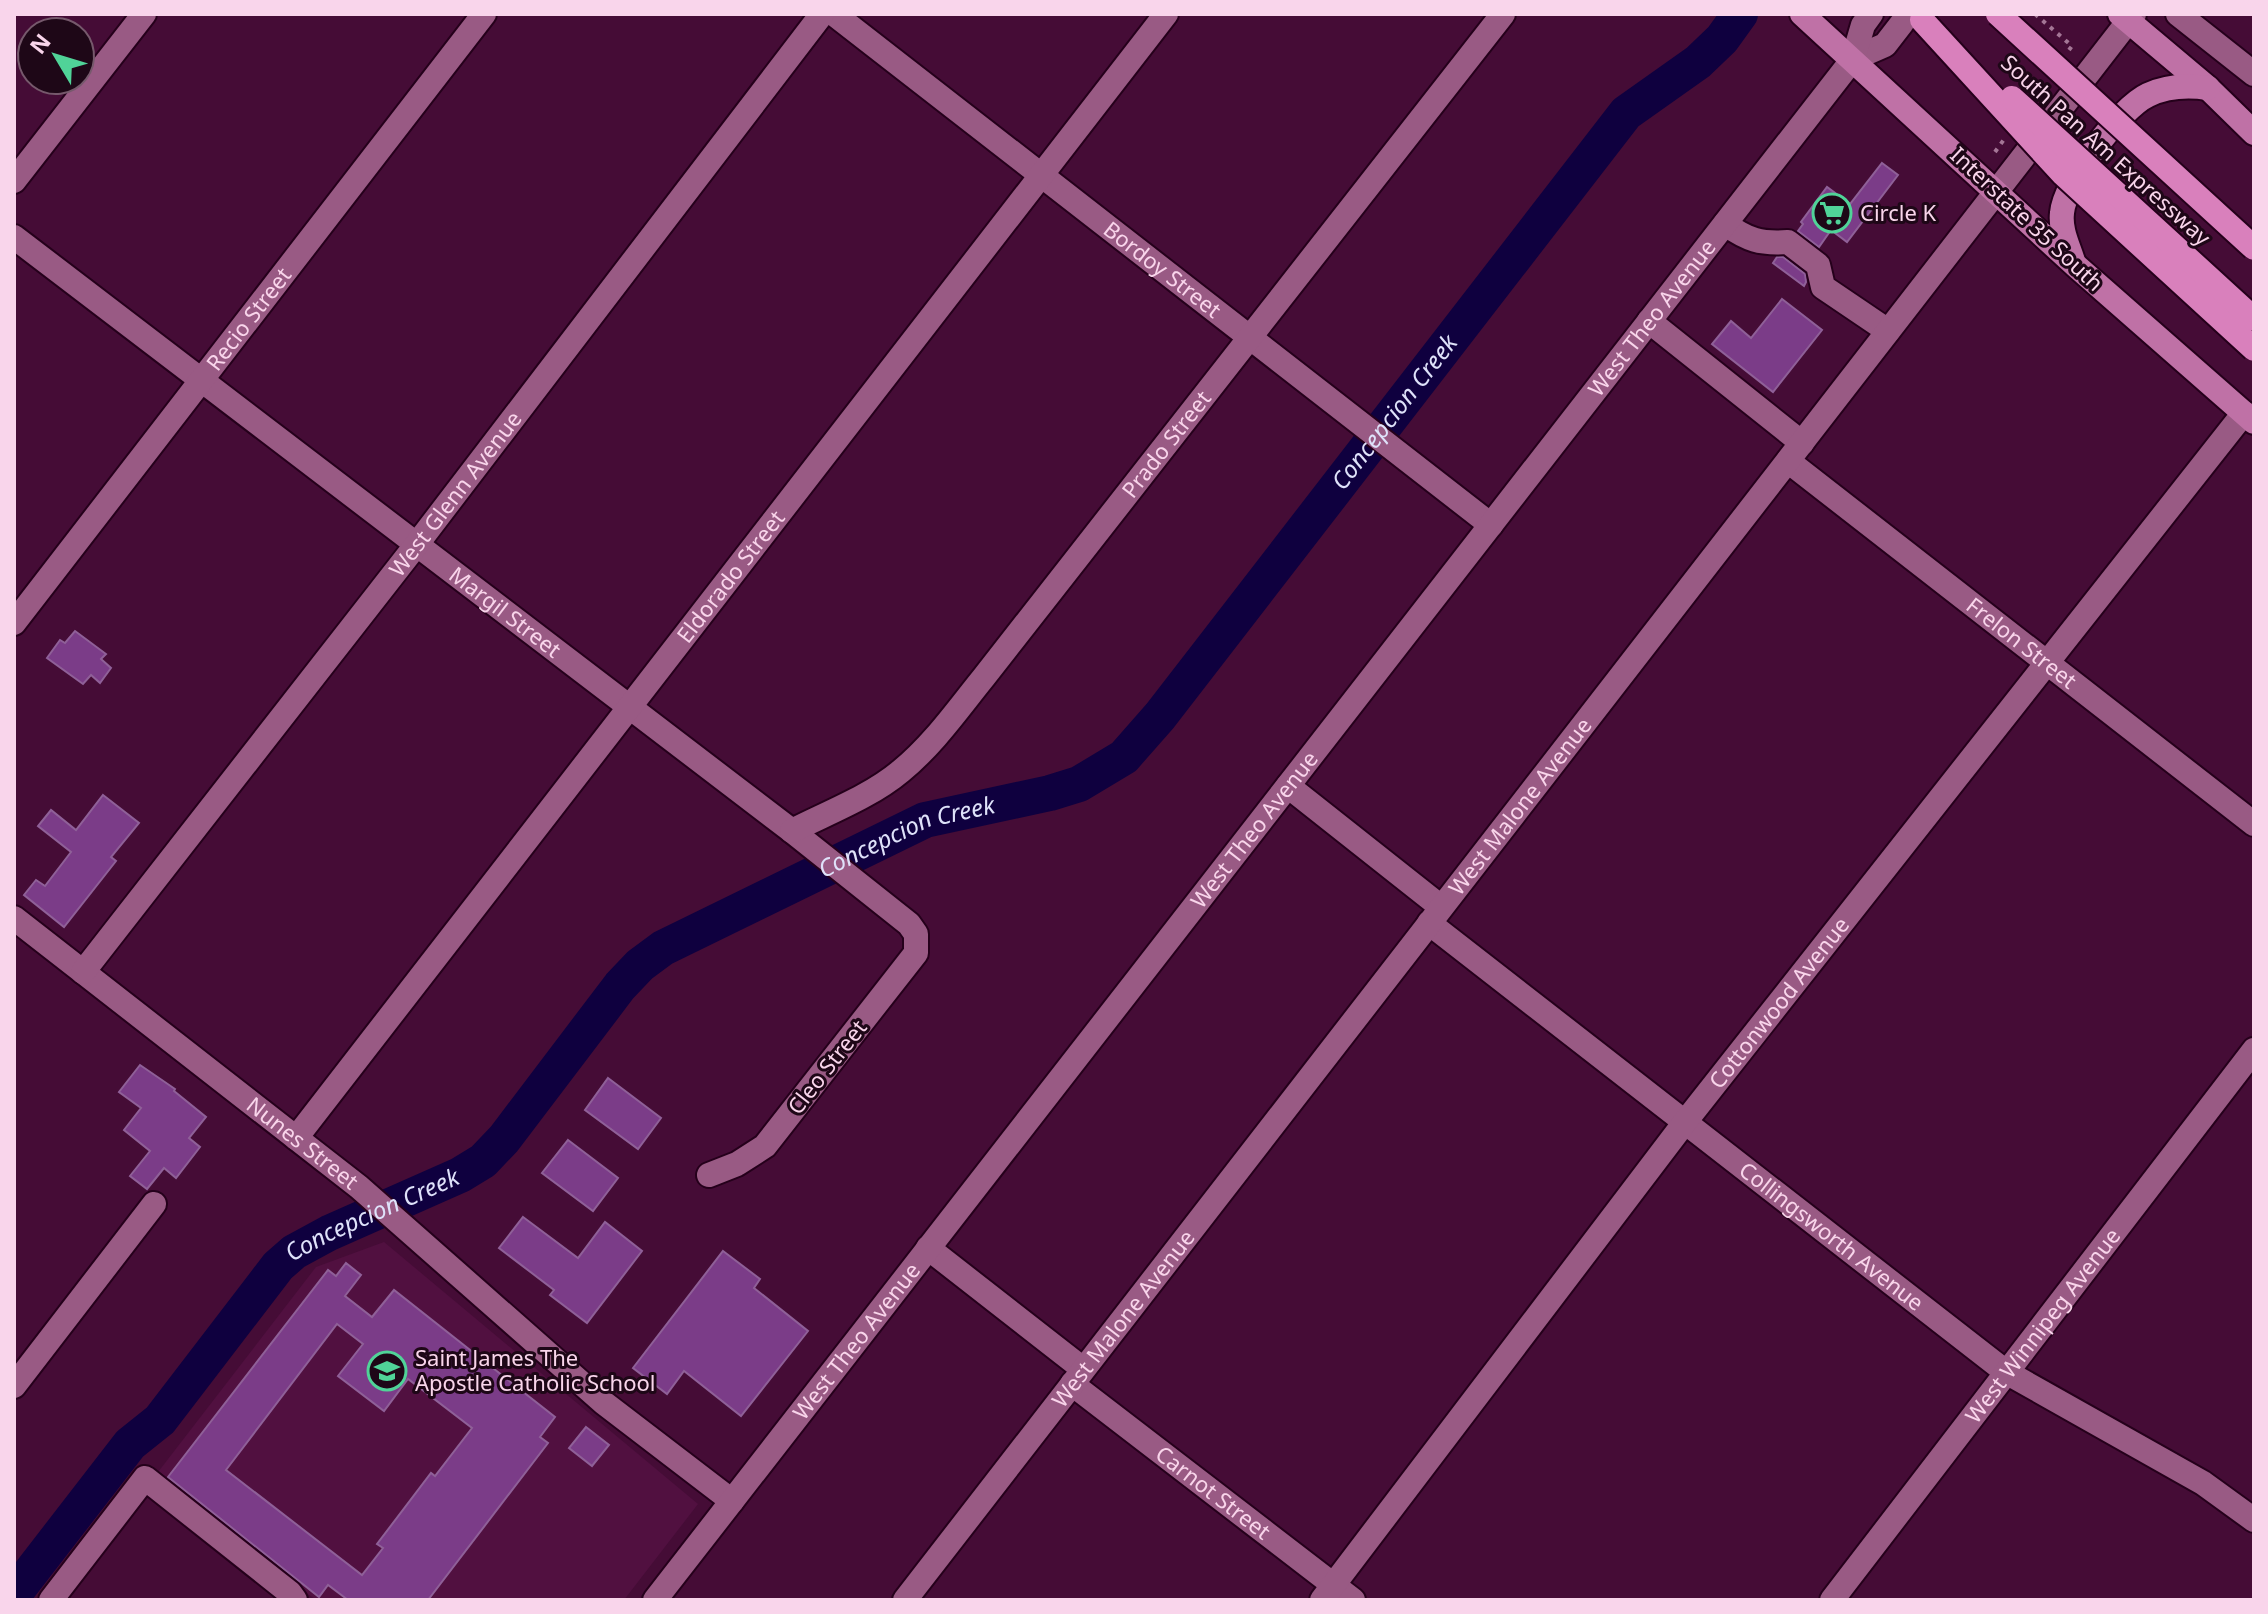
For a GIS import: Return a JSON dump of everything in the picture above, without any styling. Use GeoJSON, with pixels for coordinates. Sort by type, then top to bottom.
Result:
{"type":"FeatureCollection","features":[{"type":"Feature","properties":{"kind":"highway","name":"South Pan Am Expressway"},"geometry":{"type":"LineString","coordinates":[[1998,14],[2254,248]]}},
{"type":"Feature","properties":{"kind":"highway","name":"South Pan Am Expressway"},"geometry":{"type":"LineString","coordinates":[[1916,17],[2019,104],[2254,319]]}},
{"type":"Feature","properties":{"kind":"highway"},"geometry":{"type":"LineString","coordinates":[[1916,17],[2063,174],[2254,349]]}},
{"type":"Feature","properties":{"kind":"main road","name":"Interstate 35 South"},"geometry":{"type":"LineString","coordinates":[[1802,14],[2075,265],[2249,418]]}},
{"type":"Feature","properties":{"kind":"main road"},"geometry":{"type":"LineString","coordinates":[[2127,16],[2254,133]]}},
{"type":"Feature","properties":{"kind":"main road"},"geometry":{"type":"LineString","coordinates":[[2075,265],[2062,230],[2062,213],[2065,192],[2077,173],[2126,110],[2146,96],[2167,88],[2208,88]]}},
{"type":"Feature","properties":{"kind":"street"},"geometry":{"type":"LineString","coordinates":[[14,181],[144,14]]}},
{"type":"Feature","properties":{"kind":"street","name":"Recio Street"},"geometry":{"type":"LineString","coordinates":[[14,623],[484,14]]}},
{"type":"Feature","properties":{"kind":"street","name":"West Glenn Avenue"},"geometry":{"type":"LineString","coordinates":[[83,972],[417,544],[822,14]]}},
{"type":"Feature","properties":{"kind":"street","name":"Bordoy Street"},"geometry":{"type":"LineString","coordinates":[[834,14],[1491,525]]}},
{"type":"Feature","properties":{"kind":"street","name":"Eldorado Street"},"geometry":{"type":"LineString","coordinates":[[296,1138],[1166,14]]}},
{"type":"Feature","properties":{"kind":"street","name":"Prado Street"},"geometry":{"type":"LineString","coordinates":[[800,838],[901,772],[927,746],[994,665],[1503,14]]}},
{"type":"Feature","properties":{"kind":"street","name":"West Theo Avenue"},"geometry":{"type":"LineString","coordinates":[[655,1600],[1853,59],[1863,25],[1871,14]]}},
{"type":"Feature","properties":{"kind":"street"},"geometry":{"type":"LineString","coordinates":[[2178,14],[2254,74]]}},
{"type":"Feature","properties":{"kind":"street","name":"West Malone Avenue"},"geometry":{"type":"LineString","coordinates":[[905,1600],[1997,192],[2127,16]]}},
{"type":"Feature","properties":{"kind":"street","name":"West Theo Avenue"},"geometry":{"type":"LineString","coordinates":[[1853,59],[1885,45],[1916,17]]}},
{"type":"Feature","properties":{"kind":"street"},"geometry":{"type":"LineString","coordinates":[[1725,224],[1741,235],[1765,244],[1788,242],[1818,265],[1823,287],[1888,331]]}},
{"type":"Feature","properties":{"kind":"street","name":"Margil Street"},"geometry":{"type":"LineString","coordinates":[[14,237],[800,838],[909,924],[916,934]]}},
{"type":"Feature","properties":{"kind":"street","name":"Frelon Street"},"geometry":{"type":"LineString","coordinates":[[1649,321],[1795,452],[2047,664],[2254,824]]}},
{"type":"Feature","properties":{"kind":"street","name":"Cottonwood Avenue"},"geometry":{"type":"LineString","coordinates":[[1336,1595],[1685,1122],[2047,664],[2249,418]]}},
{"type":"Feature","properties":{"kind":"street","name":"Collingsworth Avenue"},"geometry":{"type":"LineString","coordinates":[[1288,786],[1435,915],[1685,1122],[2006,1372],[2203,1483],[2254,1520]]}},
{"type":"Feature","properties":{"kind":"street","name":"Nunes Street"},"geometry":{"type":"LineString","coordinates":[[14,918],[359,1187],[604,1403],[732,1501]]}},
{"type":"Feature","properties":{"kind":"street","name":"Cleo Street"},"geometry":{"type":"LineString","coordinates":[[709,1175],[737,1164],[765,1146],[916,953],[916,934]]}},
{"type":"Feature","properties":{"kind":"street","name":"West Winnipeg Avenue"},"geometry":{"type":"LineString","coordinates":[[1832,1600],[2254,1050]]}},
{"type":"Feature","properties":{"kind":"street"},"geometry":{"type":"LineString","coordinates":[[14,1386],[154,1204]]}},
{"type":"Feature","properties":{"kind":"street","name":"Carnot Street"},"geometry":{"type":"LineString","coordinates":[[928,1248],[1336,1595]]}},
{"type":"Feature","properties":{"kind":"street"},"geometry":{"type":"LineString","coordinates":[[51,1600],[145,1478],[295,1600]]}},
{"type":"Feature","properties":{"kind":"shaded area","name":"Saint James The Apostle Catholic School"},"geometry":{"type":"Polygon","coordinates":[[[384,1242],[698,1504],[624,1600],[316,1600],[155,1476],[316,1267],[384,1242]]]}},
{"type":"Feature","properties":{"kind":"building"},"geometry":{"type":"Polygon","coordinates":[[[1882,163],[1898,175],[1847,242],[1831,230],[1819,247],[1798,231],[1803,224],[1801,222],[1827,187],[1850,204],[1882,163]]]}},
{"type":"Feature","properties":{"kind":"building"},"geometry":{"type":"Polygon","coordinates":[[[1777,257],[1783,257],[1805,274],[1804,286],[1773,263],[1777,257]]]}},
{"type":"Feature","properties":{"kind":"building"},"geometry":{"type":"Polygon","coordinates":[[[1782,299],[1822,330],[1773,392],[1712,344],[1731,321],[1751,338],[1782,299]]]}},
{"type":"Feature","properties":{"kind":"building"},"geometry":{"type":"Polygon","coordinates":[[[75,631],[106,654],[101,659],[111,668],[100,683],[91,675],[83,684],[47,658],[60,640],[65,643],[75,631]]]}},
{"type":"Feature","properties":{"kind":"building"},"geometry":{"type":"Polygon","coordinates":[[[103,795],[139,823],[111,857],[116,861],[64,927],[24,895],[36,880],[45,886],[71,852],[38,826],[51,810],[76,830],[103,795]]]}},
{"type":"Feature","properties":{"kind":"building"},"geometry":{"type":"Polygon","coordinates":[[[140,1065],[175,1089],[206,1117],[189,1138],[200,1147],[176,1178],[164,1168],[147,1189],[130,1176],[150,1151],[124,1130],[141,1108],[119,1092],[140,1065]]]}},
{"type":"Feature","properties":{"kind":"building"},"geometry":{"type":"Polygon","coordinates":[[[608,1078],[661,1118],[638,1149],[585,1110],[608,1078]]]}},
{"type":"Feature","properties":{"kind":"building"},"geometry":{"type":"Polygon","coordinates":[[[568,1140],[618,1178],[593,1211],[542,1173],[568,1140]]]}},
{"type":"Feature","properties":{"kind":"building"},"geometry":{"type":"Polygon","coordinates":[[[523,1217],[578,1258],[605,1222],[642,1251],[587,1323],[550,1295],[554,1290],[499,1248],[523,1217]]]}},
{"type":"Feature","properties":{"kind":"building"},"geometry":{"type":"Polygon","coordinates":[[[723,1251],[760,1279],[754,1288],[808,1331],[741,1416],[684,1371],[667,1394],[633,1368],[723,1251]]]}},
{"type":"Feature","properties":{"kind":"building"},"geometry":{"type":"Polygon","coordinates":[[[346,1263],[361,1275],[345,1296],[372,1317],[394,1290],[555,1417],[540,1437],[548,1443],[428,1600],[348,1600],[328,1585],[319,1597],[168,1477],[328,1270],[336,1276],[346,1263]],[[337,1324],[226,1470],[362,1575],[383,1548],[377,1544],[431,1473],[435,1476],[472,1428],[408,1379],[384,1411],[338,1376],[363,1344],[337,1324]]]}},
{"type":"Feature","properties":{"kind":"building"},"geometry":{"type":"Polygon","coordinates":[[[586,1427],[609,1445],[592,1466],[569,1448],[586,1427]]]}},
{"type":"Feature","properties":{"kind":"waterway","name":"Concepcion Creek"},"geometry":{"type":"LineString","coordinates":[[14,1594],[130,1444],[160,1420],[278,1266],[294,1252],[329,1233],[460,1175],[483,1161],[504,1139],[620,986],[640,965],[663,948],[925,820],[1079,784],[1124,757],[1160,716],[1626,113],[1698,62],[1722,39],[1740,14]]}},
{"type":"Feature","properties":{"kind":"place","name":"Circle K"},"geometry":{"type":"Point","coordinates":[1832,213]}},
{"type":"Feature","properties":{"kind":"place","name":"Saint James The Apostle Catholic School"},"geometry":{"type":"Point","coordinates":[387,1371]}}]}
